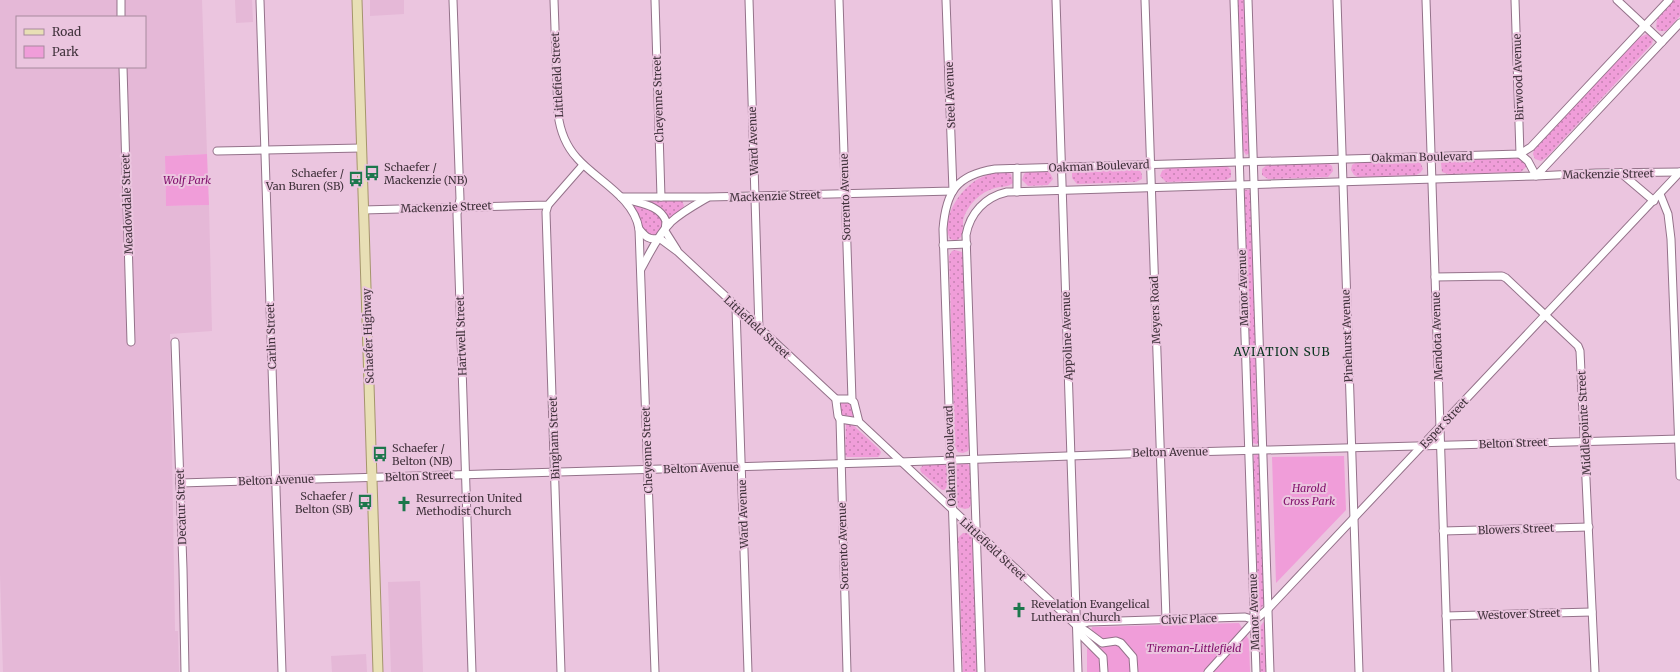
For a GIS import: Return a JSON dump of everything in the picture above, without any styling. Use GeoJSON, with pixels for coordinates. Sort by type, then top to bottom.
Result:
{"type":"FeatureCollection","features":[{"type":"Feature","properties":{"kind":"main road","name":"Schaefer Highway"},"geometry":{"type":"LineString","coordinates":[[357,0],[378,672]]}},
{"type":"Feature","properties":{"kind":"street"},"geometry":{"type":"LineString","coordinates":[[121,0],[121,16]]}},
{"type":"Feature","properties":{"kind":"street","name":"Hartwell Street"},"geometry":{"type":"LineString","coordinates":[[453,0],[460,199],[457,214],[472,672]]}},
{"type":"Feature","properties":{"kind":"street","name":"Littlefield Street"},"geometry":{"type":"LineString","coordinates":[[554,0],[559,120],[567,143],[583,165],[621,197],[637,221],[639,229],[646,237],[650,239],[658,238],[678,252],[736,308],[836,400]]}},
{"type":"Feature","properties":{"kind":"street","name":"Cheyenne Street"},"geometry":{"type":"LineString","coordinates":[[654,0],[661,197]]}},
{"type":"Feature","properties":{"kind":"street","name":"Ward Avenue"},"geometry":{"type":"LineString","coordinates":[[749,0],[760,330]]}},
{"type":"Feature","properties":{"kind":"street","name":"Sorrento Avenue"},"geometry":{"type":"LineString","coordinates":[[839,0],[844,194],[852,396],[859,422]]}},
{"type":"Feature","properties":{"kind":"street","name":"Steel Avenue"},"geometry":{"type":"LineString","coordinates":[[946,0],[953,191]]}},
{"type":"Feature","properties":{"kind":"street","name":"Appoline Avenue"},"geometry":{"type":"LineString","coordinates":[[1056,0],[1078,672]]}},
{"type":"Feature","properties":{"kind":"street","name":"Meyers Road"},"geometry":{"type":"LineString","coordinates":[[1145,0],[1166,619]]}},
{"type":"Feature","properties":{"kind":"street","name":"Manor Avenue"},"geometry":{"type":"LineString","coordinates":[[1234,0],[1256,672]]}},
{"type":"Feature","properties":{"kind":"street","name":"Manor Avenue"},"geometry":{"type":"LineString","coordinates":[[1248,0],[1270,672]]}},
{"type":"Feature","properties":{"kind":"street","name":"Pinehurst Avenue"},"geometry":{"type":"LineString","coordinates":[[1337,0],[1341,159],[1359,672]]}},
{"type":"Feature","properties":{"kind":"street","name":"Mendota Avenue"},"geometry":{"type":"LineString","coordinates":[[1426,0],[1448,672]]}},
{"type":"Feature","properties":{"kind":"street","name":"Birwood Avenue"},"geometry":{"type":"LineString","coordinates":[[1515,0],[1520,154]]}},
{"type":"Feature","properties":{"kind":"street"},"geometry":{"type":"LineString","coordinates":[[1617,0],[1662,42]]}},
{"type":"Feature","properties":{"kind":"street"},"geometry":{"type":"LineString","coordinates":[[1669,0],[1530,147],[1520,154],[1528,161],[1536,176],[1680,23]]}},
{"type":"Feature","properties":{"kind":"street","name":"Carlin Street"},"geometry":{"type":"LineString","coordinates":[[260,1],[282,672]]}},
{"type":"Feature","properties":{"kind":"street","name":"Meadowdale Street"},"geometry":{"type":"LineString","coordinates":[[123,68],[131,342]]}},
{"type":"Feature","properties":{"kind":"street"},"geometry":{"type":"LineString","coordinates":[[217,151],[361,148]]}},
{"type":"Feature","properties":{"kind":"street","name":"Oakman Boulevard"},"geometry":{"type":"LineString","coordinates":[[958,672],[943,245],[944,211],[953,191],[964,180],[977,173],[995,169],[1520,154]]}},
{"type":"Feature","properties":{"kind":"street"},"geometry":{"type":"LineString","coordinates":[[548,204],[583,165]]}},
{"type":"Feature","properties":{"kind":"street"},"geometry":{"type":"LineString","coordinates":[[1017,168],[1017,192]]}},
{"type":"Feature","properties":{"kind":"street","name":"Mackenzie Street"},"geometry":{"type":"LineString","coordinates":[[1536,176],[1680,172]]}},
{"type":"Feature","properties":{"kind":"street","name":"Esper Street"},"geometry":{"type":"LineString","coordinates":[[1208,672],[1254,620],[1268,609],[1354,519],[1680,172]]}},
{"type":"Feature","properties":{"kind":"street"},"geometry":{"type":"LineString","coordinates":[[1621,173],[1654,201]]}},
{"type":"Feature","properties":{"kind":"street","name":"Oakman Boulevard"},"geometry":{"type":"LineString","coordinates":[[981,672],[966,235],[969,224],[981,205],[998,194],[1017,192],[1536,176]]}},
{"type":"Feature","properties":{"kind":"street","name":"Mackenzie Street"},"geometry":{"type":"LineString","coordinates":[[621,197],[708,198],[953,191]]}},
{"type":"Feature","properties":{"kind":"street"},"geometry":{"type":"LineString","coordinates":[[1660,194],[1668,214],[1671,239],[1680,476]]}},
{"type":"Feature","properties":{"kind":"street","name":"Littlefield Street"},"geometry":{"type":"LineString","coordinates":[[621,197],[647,205],[661,212],[666,221],[665,231],[678,252]]}},
{"type":"Feature","properties":{"kind":"street"},"geometry":{"type":"LineString","coordinates":[[641,270],[658,238],[676,217],[708,198]]}},
{"type":"Feature","properties":{"kind":"street","name":"Mackenzie Street"},"geometry":{"type":"LineString","coordinates":[[363,210],[548,204]]}},
{"type":"Feature","properties":{"kind":"street","name":"Bingham Street"},"geometry":{"type":"LineString","coordinates":[[548,204],[546,212],[561,672]]}},
{"type":"Feature","properties":{"kind":"street","name":"Cheyenne Street"},"geometry":{"type":"LineString","coordinates":[[639,229],[655,672]]}},
{"type":"Feature","properties":{"kind":"street"},"geometry":{"type":"LineString","coordinates":[[943,245],[967,244]]}},
{"type":"Feature","properties":{"kind":"street","name":"Middlepointe Street"},"geometry":{"type":"LineString","coordinates":[[1435,277],[1502,276],[1506,278],[1578,346],[1580,351],[1585,441],[1595,672]]}},
{"type":"Feature","properties":{"kind":"street","name":"Ward Avenue"},"geometry":{"type":"LineString","coordinates":[[736,308],[748,672]]}},
{"type":"Feature","properties":{"kind":"street","name":"Decatur Street"},"geometry":{"type":"LineString","coordinates":[[175,342],[185,672]]}},
{"type":"Feature","properties":{"kind":"street"},"geometry":{"type":"LineString","coordinates":[[836,400],[852,396]]}},
{"type":"Feature","properties":{"kind":"street","name":"Sorrento Avenue"},"geometry":{"type":"LineString","coordinates":[[836,400],[836,406],[840,419],[847,672]]}},
{"type":"Feature","properties":{"kind":"street"},"geometry":{"type":"LineString","coordinates":[[840,419],[859,422]]}},
{"type":"Feature","properties":{"kind":"street","name":"Littlefield Street"},"geometry":{"type":"LineString","coordinates":[[859,422],[1077,626],[1086,631],[1102,644],[1116,641],[1121,643],[1133,657],[1134,672]]}},
{"type":"Feature","properties":{"kind":"street"},"geometry":{"type":"LineString","coordinates":[[1585,441],[1679,439]]}},
{"type":"Feature","properties":{"kind":"street","name":"Belton Street"},"geometry":{"type":"LineString","coordinates":[[1440,445],[1585,441]]}},
{"type":"Feature","properties":{"kind":"street","name":"Belton Avenue"},"geometry":{"type":"LineString","coordinates":[[900,462],[1160,452],[1440,445]]}},
{"type":"Feature","properties":{"kind":"street"},"geometry":{"type":"LineString","coordinates":[[841,464],[900,462]]}},
{"type":"Feature","properties":{"kind":"street","name":"Belton Avenue"},"geometry":{"type":"LineString","coordinates":[[465,475],[841,464]]}},
{"type":"Feature","properties":{"kind":"street","name":"Belton Street"},"geometry":{"type":"LineString","coordinates":[[372,478],[465,475]]}},
{"type":"Feature","properties":{"kind":"street","name":"Belton Avenue"},"geometry":{"type":"LineString","coordinates":[[180,483],[372,478]]}},
{"type":"Feature","properties":{"kind":"street","name":"Blowers Street"},"geometry":{"type":"LineString","coordinates":[[1444,531],[1589,527]]}},
{"type":"Feature","properties":{"kind":"street","name":"Westover Street"},"geometry":{"type":"LineString","coordinates":[[1446,616],[1592,612]]}},
{"type":"Feature","properties":{"kind":"street","name":"Civic Place"},"geometry":{"type":"LineString","coordinates":[[1077,626],[1088,622],[1166,619],[1245,617],[1254,620]]}},
{"type":"Feature","properties":{"kind":"street","name":"Littlefield Street"},"geometry":{"type":"LineString","coordinates":[[1077,626],[1083,637],[1103,657],[1104,672]]}},
{"type":"Feature","properties":{"kind":"shaded area"},"geometry":{"type":"Polygon","coordinates":[[[0,0],[202,0],[207,154],[165,156],[166,206],[209,205],[212,331],[170,334],[175,631],[178,631],[179,672],[3,672],[0,575],[0,0]]]}},
{"type":"Feature","properties":{"kind":"shaded area"},"geometry":{"type":"Polygon","coordinates":[[[235,0],[252,0],[253,22],[236,23],[235,0]]]}},
{"type":"Feature","properties":{"kind":"shaded area"},"geometry":{"type":"Polygon","coordinates":[[[370,0],[404,0],[404,14],[370,16],[370,0]]]}},
{"type":"Feature","properties":{"kind":"shaded area"},"geometry":{"type":"Polygon","coordinates":[[[420,581],[423,672],[391,672],[388,582],[420,581]]]}},
{"type":"Feature","properties":{"kind":"shaded area"},"geometry":{"type":"Polygon","coordinates":[[[366,654],[367,672],[332,672],[331,656],[366,654]]]}},
{"type":"Feature","properties":{"kind":"green space"},"geometry":{"type":"Polygon","coordinates":[[[1237,0],[1245,0],[1250,153],[1246,155],[1243,150],[1237,0]]]}},
{"type":"Feature","properties":{"kind":"green space"},"geometry":{"type":"Polygon","coordinates":[[[1674,0],[1680,0],[1680,16],[1666,31],[1659,31],[1656,28],[1657,19],[1674,0]]]}},
{"type":"Feature","properties":{"kind":"green space"},"geometry":{"type":"Polygon","coordinates":[[[1647,34],[1653,39],[1652,44],[1547,157],[1541,161],[1535,159],[1533,154],[1534,150],[1638,38],[1647,34]]]}},
{"type":"Feature","properties":{"kind":"green space","name":"Wolf Park"},"geometry":{"type":"Polygon","coordinates":[[[207,154],[209,205],[166,206],[165,156],[207,154]]]}},
{"type":"Feature","properties":{"kind":"green space"},"geometry":{"type":"Polygon","coordinates":[[[1522,158],[1526,163],[1526,167],[1521,172],[1448,174],[1442,172],[1441,163],[1446,159],[1522,158]]]}},
{"type":"Feature","properties":{"kind":"green space"},"geometry":{"type":"Polygon","coordinates":[[[1417,160],[1423,169],[1416,175],[1358,177],[1354,175],[1351,170],[1352,165],[1357,162],[1417,160]]]}},
{"type":"Feature","properties":{"kind":"green space"},"geometry":{"type":"Polygon","coordinates":[[[1328,163],[1332,166],[1333,171],[1328,177],[1268,179],[1262,175],[1262,169],[1268,164],[1328,163]]]}},
{"type":"Feature","properties":{"kind":"green space"},"geometry":{"type":"Polygon","coordinates":[[[1227,166],[1231,170],[1231,177],[1226,180],[1166,182],[1160,176],[1162,171],[1167,168],[1227,166]]]}},
{"type":"Feature","properties":{"kind":"green space"},"geometry":{"type":"Polygon","coordinates":[[[1137,169],[1141,173],[1142,179],[1136,182],[1077,184],[1072,178],[1072,173],[1076,170],[1137,169]]]}},
{"type":"Feature","properties":{"kind":"green space"},"geometry":{"type":"Polygon","coordinates":[[[1028,171],[1049,171],[1053,179],[1048,185],[1028,186],[1022,180],[1024,174],[1028,171]]]}},
{"type":"Feature","properties":{"kind":"green space"},"geometry":{"type":"Polygon","coordinates":[[[999,172],[1011,174],[1013,183],[1008,186],[987,191],[977,198],[967,211],[963,221],[963,231],[961,237],[956,241],[950,239],[948,232],[949,216],[956,201],[977,179],[999,172]]]}},
{"type":"Feature","properties":{"kind":"green space"},"geometry":{"type":"Polygon","coordinates":[[[1245,190],[1250,190],[1251,194],[1259,444],[1253,443],[1252,439],[1243,199],[1245,190]]]}},
{"type":"Feature","properties":{"kind":"green space"},"geometry":{"type":"Polygon","coordinates":[[[642,199],[682,200],[684,206],[669,221],[642,199]]]}},
{"type":"Feature","properties":{"kind":"green space"},"geometry":{"type":"Polygon","coordinates":[[[632,203],[652,210],[663,221],[664,226],[656,236],[652,237],[643,229],[639,217],[629,205],[632,203]]]}},
{"type":"Feature","properties":{"kind":"green space"},"geometry":{"type":"Polygon","coordinates":[[[955,250],[962,252],[963,256],[969,447],[968,451],[963,453],[958,452],[955,447],[949,256],[952,251],[955,250]]]}},
{"type":"Feature","properties":{"kind":"green space"},"geometry":{"type":"Polygon","coordinates":[[[846,400],[850,403],[854,414],[852,417],[842,417],[838,403],[846,400]]]}},
{"type":"Feature","properties":{"kind":"green space"},"geometry":{"type":"Polygon","coordinates":[[[846,423],[851,423],[879,449],[881,452],[878,457],[847,457],[845,455],[846,423]]]}},
{"type":"Feature","properties":{"kind":"green space"},"geometry":{"type":"Polygon","coordinates":[[[1258,454],[1260,456],[1265,603],[1259,611],[1253,469],[1254,455],[1258,454]]]}},
{"type":"Feature","properties":{"kind":"green space","name":"Harold Cross Park"},"geometry":{"type":"Polygon","coordinates":[[[1344,456],[1346,510],[1276,583],[1272,457],[1344,456]]]}},
{"type":"Feature","properties":{"kind":"green space"},"geometry":{"type":"Polygon","coordinates":[[[962,463],[968,464],[970,468],[971,504],[969,508],[965,509],[958,507],[957,502],[956,468],[957,465],[962,463]]]}},
{"type":"Feature","properties":{"kind":"green space"},"geometry":{"type":"Polygon","coordinates":[[[945,464],[948,481],[945,490],[942,490],[921,472],[920,469],[923,465],[945,464]]]}},
{"type":"Feature","properties":{"kind":"green space"},"geometry":{"type":"Polygon","coordinates":[[[963,533],[969,533],[973,537],[977,672],[963,672],[958,538],[963,533]]]}},
{"type":"Feature","properties":{"kind":"green space"},"geometry":{"type":"Polygon","coordinates":[[[1265,620],[1268,672],[1260,672],[1259,628],[1265,620]]]}},
{"type":"Feature","properties":{"kind":"green space","name":"Tireman-Littlefield"},"geometry":{"type":"Polygon","coordinates":[[[1239,623],[1249,640],[1250,672],[1087,672],[1087,650],[1092,627],[1239,623]]]}},
{"type":"Feature","properties":{"kind":"place","name":"Schaefer / Mackenzie (NB)"},"geometry":{"type":"Point","coordinates":[372,173]}},
{"type":"Feature","properties":{"kind":"place","name":"Schaefer / Van Buren (SB)"},"geometry":{"type":"Point","coordinates":[356,179]}},
{"type":"Feature","properties":{"kind":"place","name":"Schaefer / Belton (NB)"},"geometry":{"type":"Point","coordinates":[380,454]}},
{"type":"Feature","properties":{"kind":"place","name":"Schaefer / Belton (SB)"},"geometry":{"type":"Point","coordinates":[365,502]}},
{"type":"Feature","properties":{"kind":"place","name":"Resurrection United Methodist Church"},"geometry":{"type":"Point","coordinates":[404,504]}},
{"type":"Feature","properties":{"kind":"place","name":"Revelation Evangelical Lutheran Church"},"geometry":{"type":"Point","coordinates":[1019,610]}},
{"type":"Feature","properties":{"kind":"district","name":"AVIATION SUB"},"geometry":{"type":"Point","coordinates":[1282,351]}}]}
